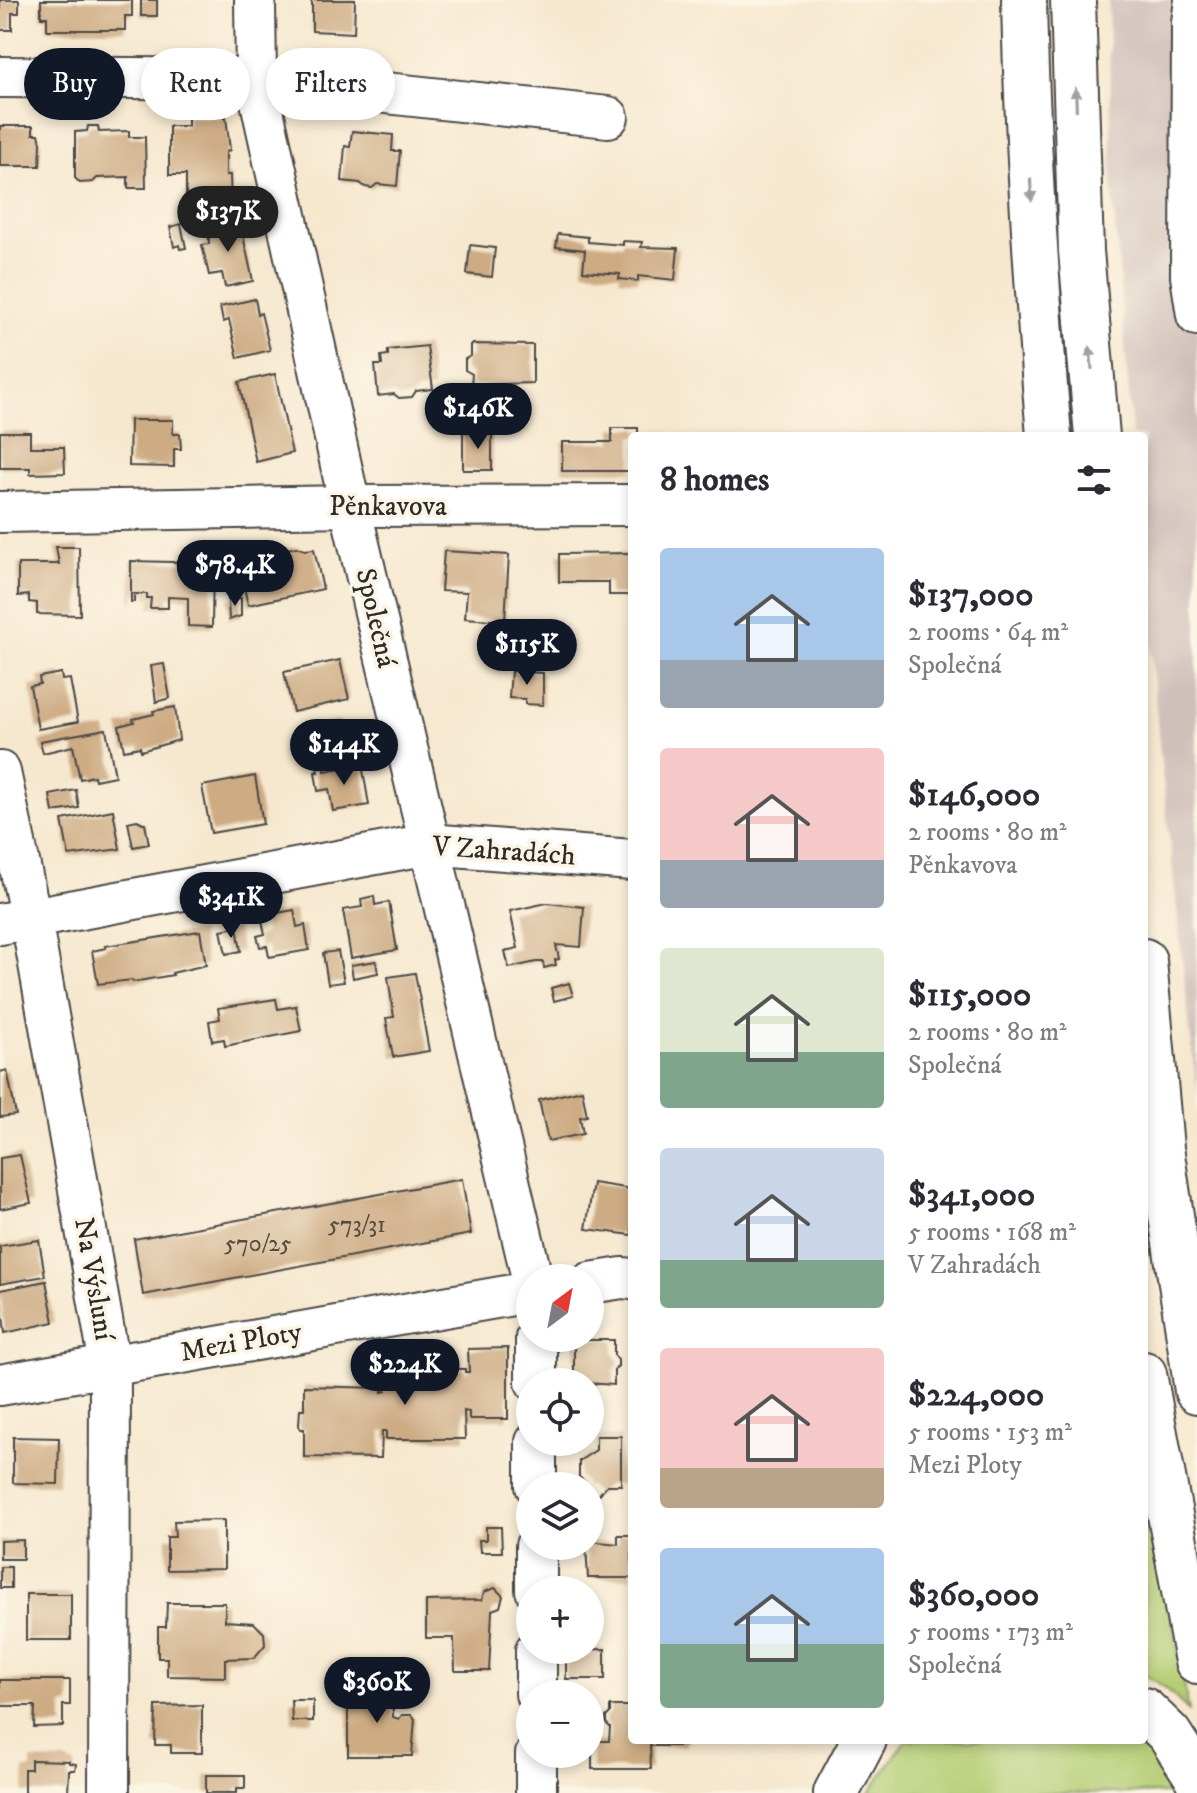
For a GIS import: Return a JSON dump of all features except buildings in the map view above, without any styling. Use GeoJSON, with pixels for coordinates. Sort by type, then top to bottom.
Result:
{"type":"FeatureCollection","features":[{"type":"Feature","properties":{"kind":"highway"},"geometry":{"type":"LineString","coordinates":[[1024,0],[1034,252],[1049,432]]}},
{"type":"Feature","properties":{"kind":"highway"},"geometry":{"type":"LineString","coordinates":[[1073,0],[1081,251],[1097,432]]}},
{"type":"Feature","properties":{"kind":"highway"},"geometry":{"type":"LineString","coordinates":[[1148,1005],[1161,1148],[1197,1391]]}},
{"type":"Feature","properties":{"kind":"highway"},"geometry":{"type":"LineString","coordinates":[[1148,1396],[1197,1661]]}},
{"type":"Feature","properties":{"kind":"highway"},"geometry":{"type":"LineString","coordinates":[[1148,1714],[1169,1734],[1197,1776]]}},
{"type":"Feature","properties":{"kind":"highway"},"geometry":{"type":"LineString","coordinates":[[836,1793],[862,1744]]}},
{"type":"Feature","properties":{"kind":"street","name":"Společná"},"geometry":{"type":"LineString","coordinates":[[255,0],[256,79],[350,506],[529,1264]]}},
{"type":"Feature","properties":{"kind":"street"},"geometry":{"type":"LineString","coordinates":[[1195,0],[1192,23],[1191,276],[1197,315]]}},
{"type":"Feature","properties":{"kind":"street"},"geometry":{"type":"LineString","coordinates":[[0,77],[256,79],[608,117]]}},
{"type":"Feature","properties":{"kind":"street","name":"Pěnkavova"},"geometry":{"type":"LineString","coordinates":[[0,512],[628,505]]}},
{"type":"Feature","properties":{"kind":"street","name":"Na Výsluní"},"geometry":{"type":"LineString","coordinates":[[0,772],[15,921],[110,1365],[109,1793]]}},
{"type":"Feature","properties":{"kind":"street","name":"V Zahradách"},"geometry":{"type":"LineString","coordinates":[[15,921],[429,844],[628,860]]}},
{"type":"Feature","properties":{"kind":"street"},"geometry":{"type":"LineString","coordinates":[[604,1281],[628,1279]]}},
{"type":"Feature","properties":{"kind":"street","name":"Mezi Ploty"},"geometry":{"type":"LineString","coordinates":[[0,1385],[516,1294]]}},
{"type":"Feature","properties":{"kind":"street"},"geometry":{"type":"LineString","coordinates":[[536,1768],[536,1793]]}},
{"type":"Feature","properties":{"kind":"shaded area"},"geometry":{"type":"Polygon","coordinates":[[[1108,0],[1197,0],[1197,1095],[1148,620],[1148,432],[1132,432],[1112,182],[1108,0]]]}},
{"type":"Feature","properties":{"kind":"green space"},"geometry":{"type":"Polygon","coordinates":[[[1148,1484],[1189,1711],[1148,1677],[1148,1484]]]}},
{"type":"Feature","properties":{"kind":"green space"},"geometry":{"type":"Polygon","coordinates":[[[1148,1732],[1187,1793],[869,1793],[903,1744],[1148,1744],[1148,1732]]]}}]}
